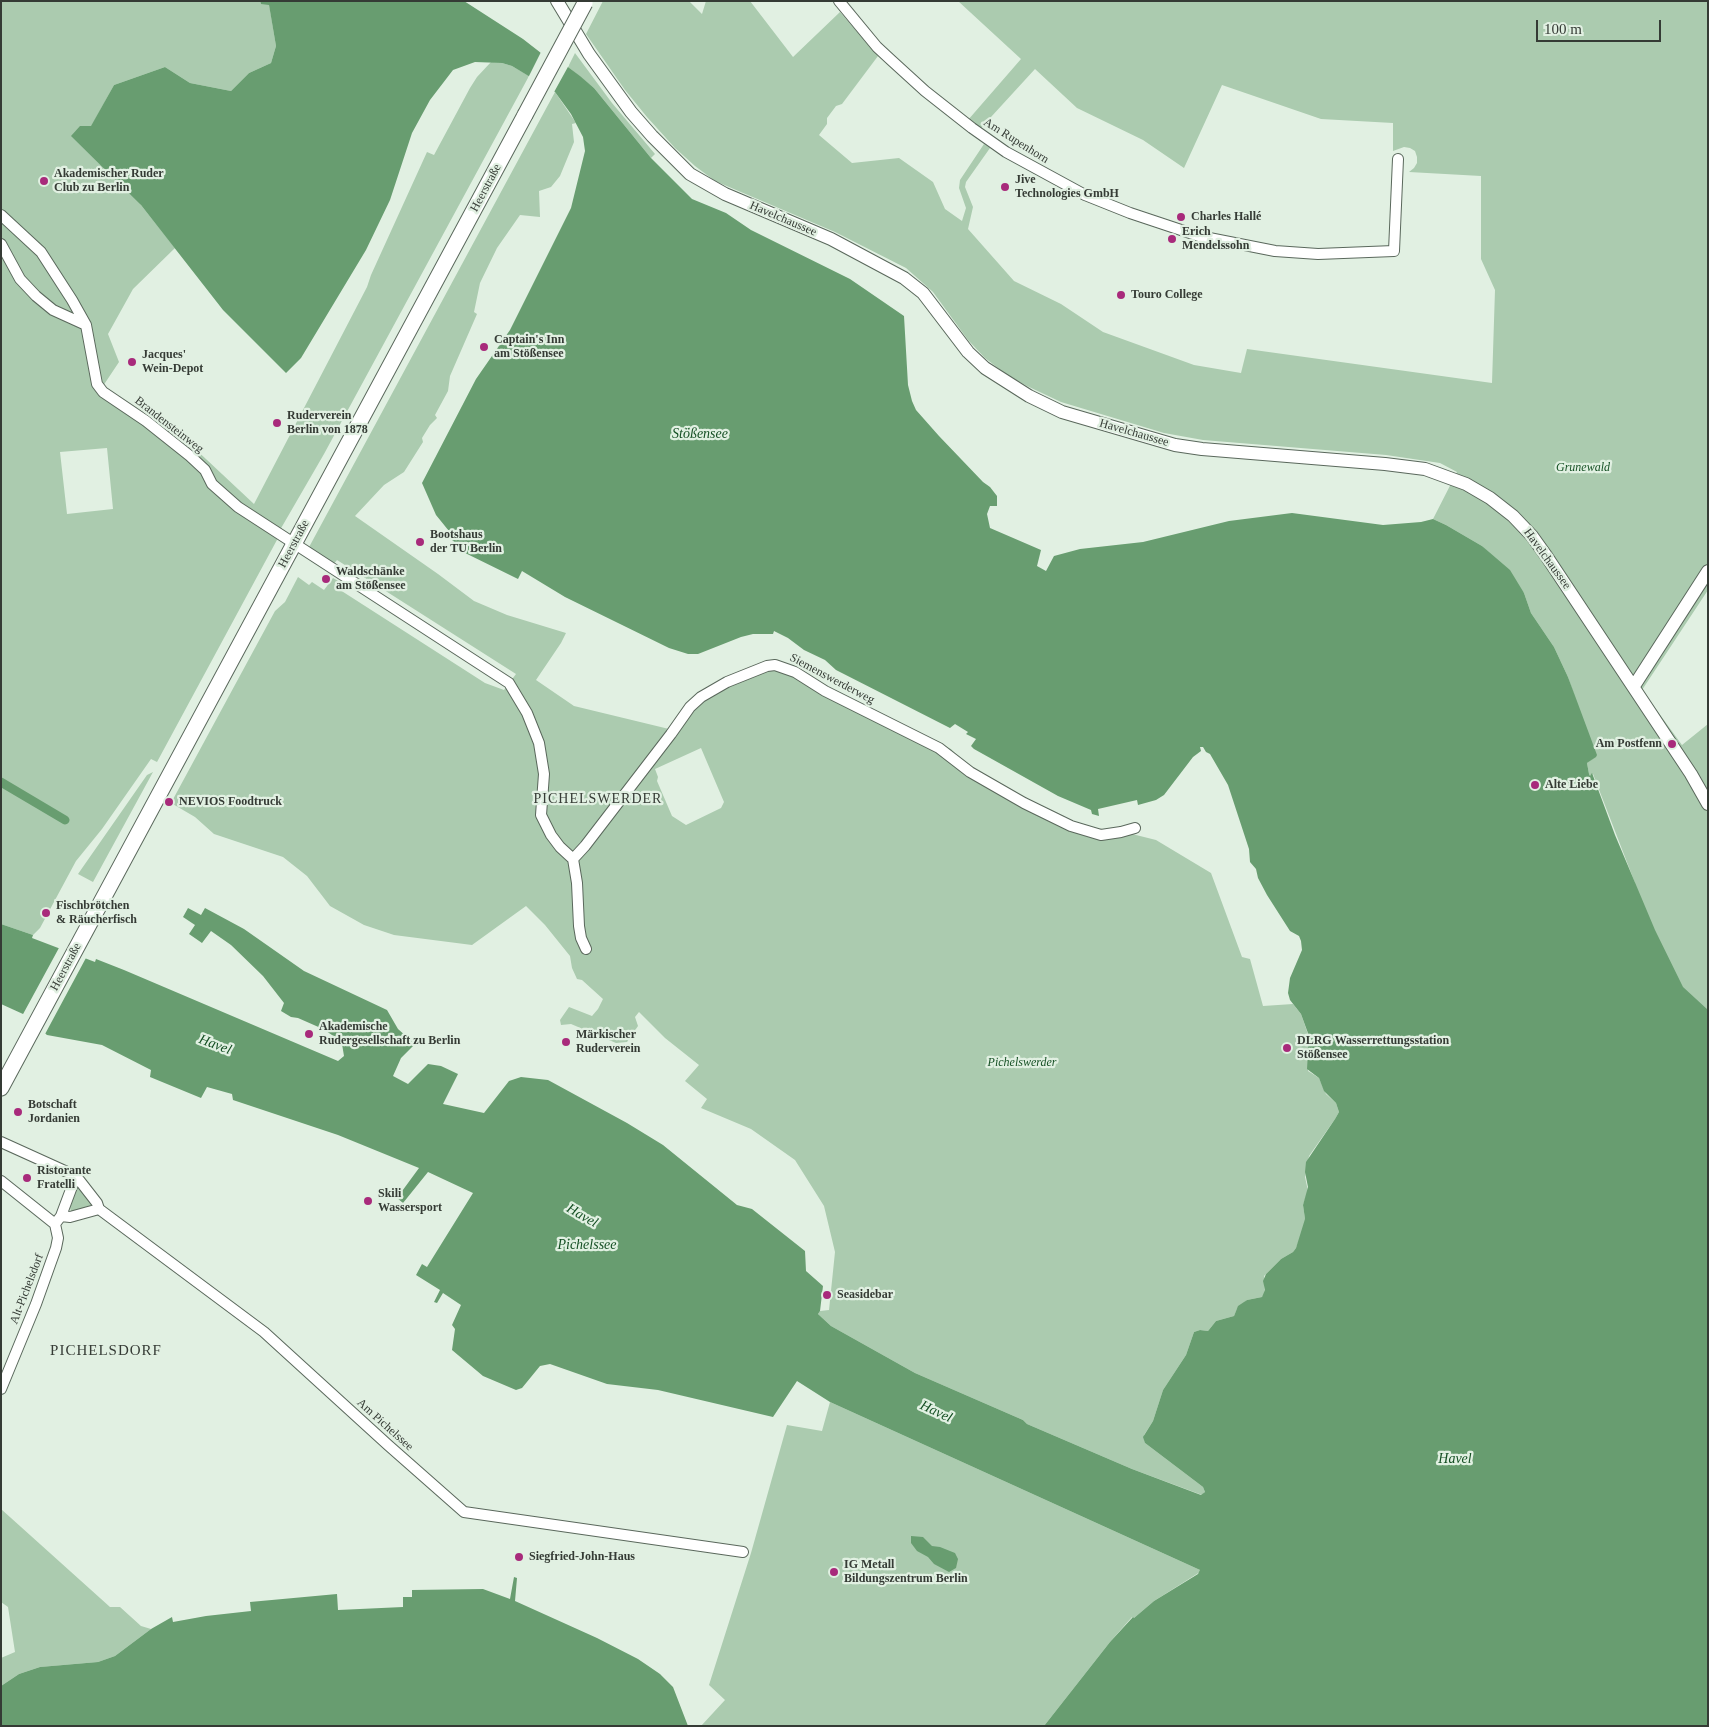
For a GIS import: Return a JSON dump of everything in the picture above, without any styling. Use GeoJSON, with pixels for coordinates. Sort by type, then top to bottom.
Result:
{"type":"FeatureCollection","features":[{"type":"Feature","properties":{"kind":"main road","name":"Heerstraße"},"geometry":{"type":"LineString","coordinates":[[1,1088],[586,2]]}},
{"type":"Feature","properties":{"kind":"street","name":"Havelchaussee"},"geometry":{"type":"LineString","coordinates":[[557,1],[589,54],[631,112],[690,174],[725,194],[831,239],[904,278],[923,293],[968,352],[984,368],[1029,396],[1062,412],[1175,445],[1425,469],[1466,484],[1490,498],[1513,516],[1537,543],[1692,774],[1708,804]]}},
{"type":"Feature","properties":{"kind":"street","name":"Am Rupenhorn"},"geometry":{"type":"LineString","coordinates":[[839,1],[877,47],[891,60],[938,102],[1006,152],[1085,195],[1130,214],[1199,236],[1275,251],[1300,253],[1353,254],[1394,251],[1398,159]]}},
{"type":"Feature","properties":{"kind":"street","name":"Brandensteinweg"},"geometry":{"type":"LineString","coordinates":[[1,215],[42,252],[86,325],[97,384],[103,392],[146,421],[190,456],[205,470],[212,484],[231,501],[294,544]]}},
{"type":"Feature","properties":{"kind":"street"},"geometry":{"type":"LineString","coordinates":[[1,244],[20,279],[36,296],[53,310],[86,325]]}},
{"type":"Feature","properties":{"kind":"street"},"geometry":{"type":"LineString","coordinates":[[294,544],[510,683],[527,713],[539,743],[544,774],[541,816],[551,835],[573,859],[577,883],[579,926],[581,938],[586,949]]}},
{"type":"Feature","properties":{"kind":"street"},"geometry":{"type":"LineString","coordinates":[[1634,686],[1708,571]]}},
{"type":"Feature","properties":{"kind":"street","name":"Siemenswerderweg"},"geometry":{"type":"LineString","coordinates":[[573,859],[614,809],[690,707],[700,697],[735,678],[775,665],[795,672],[825,691],[938,748],[970,772],[1024,803],[1071,826],[1101,835],[1135,828]]}},
{"type":"Feature","properties":{"kind":"street"},"geometry":{"type":"LineString","coordinates":[[1,1142],[76,1176]]}},
{"type":"Feature","properties":{"kind":"street","name":"Am Pichelssee"},"geometry":{"type":"LineString","coordinates":[[76,1176],[97,1203],[99,1209],[264,1332],[388,1446],[464,1512],[744,1552]]}},
{"type":"Feature","properties":{"kind":"street","name":"Alt-Pichelsdorf"},"geometry":{"type":"LineString","coordinates":[[1,1389],[56,1248],[58,1220],[76,1176]]}},
{"type":"Feature","properties":{"kind":"street"},"geometry":{"type":"LineString","coordinates":[[1,1181],[58,1220],[99,1209]]}},
{"type":"Feature","properties":{"kind":"green space"},"geometry":{"type":"Polygon","coordinates":[[[1,1],[260,1],[261,4],[269,4],[276,46],[271,63],[249,73],[231,91],[190,83],[165,67],[114,85],[91,127],[141,205],[175,248],[133,289],[108,334],[119,362],[103,386],[190,456],[191,445],[254,504],[367,287],[427,152],[434,155],[470,88],[491,62],[512,66],[529,76],[324,454],[280,530],[278,538],[157,762],[151,759],[102,829],[76,861],[40,928],[33,935],[1,924],[1,1]],[[107,448],[60,452],[67,514],[113,509],[107,448]]]}},
{"type":"Feature","properties":{"kind":"green space","name":"Grunewald"},"geometry":{"type":"Polygon","coordinates":[[[603,1],[689,1],[702,14],[706,1],[750,1],[793,57],[840,12],[878,56],[842,104],[836,106],[827,118],[827,124],[819,135],[852,163],[899,158],[933,182],[945,209],[962,221],[966,208],[959,188],[960,180],[984,144],[990,148],[966,182],[965,187],[973,207],[968,229],[1014,281],[1061,304],[1103,332],[1194,365],[1241,373],[1247,349],[1492,383],[1495,290],[1481,259],[1481,176],[1409,172],[1417,163],[1417,157],[1415,151],[1410,148],[1404,147],[1393,151],[1393,123],[1321,119],[1222,85],[1184,168],[1143,140],[1077,108],[1035,69],[980,129],[968,120],[1021,59],[958,1],[1708,1],[1708,590],[1642,690],[1682,745],[1708,724],[1708,1066],[1627,936],[1635,883],[1593,774],[1590,776],[1589,774],[1587,763],[1595,757],[1568,677],[1554,647],[1531,613],[1524,593],[1482,546],[1433,519],[1457,472],[1440,463],[1386,455],[1203,440],[1164,433],[1061,402],[1007,375],[985,358],[968,340],[933,292],[906,268],[835,232],[715,181],[675,148],[625,90],[586,34],[603,1]]]}},
{"type":"Feature","properties":{"kind":"green space"},"geometry":{"type":"Polygon","coordinates":[[[575,53],[612,103],[655,154],[651,158],[594,88],[568,67],[575,53]]]}},
{"type":"Feature","properties":{"kind":"green space","name":"Pichelswerder"},"geometry":{"type":"Polygon","coordinates":[[[555,92],[576,123],[572,124],[574,142],[560,176],[551,187],[539,191],[540,217],[520,215],[497,248],[480,283],[474,312],[477,314],[450,376],[448,391],[435,415],[437,418],[422,438],[423,442],[404,472],[384,485],[355,516],[474,601],[507,615],[566,633],[536,680],[574,706],[669,729],[690,701],[771,661],[951,749],[970,769],[1071,823],[1101,831],[1128,833],[1156,840],[1211,873],[1242,957],[1250,959],[1263,1006],[1293,1004],[1301,1014],[1310,1040],[1308,1071],[1319,1078],[1326,1094],[1336,1103],[1339,1112],[1309,1156],[1305,1177],[1308,1191],[1303,1205],[1305,1226],[1296,1248],[1281,1259],[1264,1276],[1265,1293],[1262,1297],[1247,1300],[1237,1309],[1234,1316],[1216,1321],[1208,1331],[1200,1330],[1194,1332],[1186,1355],[1163,1390],[1153,1421],[1144,1435],[1145,1443],[1203,1487],[1205,1492],[1202,1495],[1132,1469],[915,1373],[831,1326],[818,1314],[820,1311],[829,1310],[835,1252],[824,1206],[795,1160],[751,1129],[701,1108],[707,1099],[685,1081],[699,1065],[665,1038],[639,1012],[635,1017],[638,1026],[627,1042],[616,1043],[571,1024],[561,1025],[560,1020],[569,1007],[592,1016],[603,999],[582,980],[577,979],[572,968],[570,956],[545,925],[526,906],[472,945],[394,935],[364,925],[330,906],[307,876],[283,857],[214,834],[195,817],[171,803],[275,611],[285,602],[298,577],[309,585],[312,582],[324,590],[333,578],[340,582],[337,588],[485,683],[504,690],[516,674],[337,560],[333,565],[308,549],[555,92]],[[701,748],[655,769],[658,777],[657,781],[672,816],[686,825],[721,808],[724,802],[701,748]]]}},
{"type":"Feature","properties":{"kind":"green space"},"geometry":{"type":"Polygon","coordinates":[[[153,772],[93,882],[78,874],[147,775],[153,772]]]}},
{"type":"Feature","properties":{"kind":"green space"},"geometry":{"type":"Polygon","coordinates":[[[80,1187],[93,1203],[90,1207],[71,1211],[70,1208],[77,1188],[80,1187]]]}},
{"type":"Feature","properties":{"kind":"green space"},"geometry":{"type":"Polygon","coordinates":[[[830,1402],[1200,1570],[1200,1572],[1154,1601],[1134,1618],[1132,1617],[1044,1726],[701,1726],[725,1700],[709,1685],[751,1553],[787,1425],[822,1431],[830,1402]]]}},
{"type":"Feature","properties":{"kind":"green space"},"geometry":{"type":"Polygon","coordinates":[[[1,1509],[110,1607],[120,1607],[141,1626],[151,1629],[115,1656],[98,1662],[40,1667],[19,1674],[1,1686],[1,1658],[15,1652],[8,1607],[1,1602],[1,1509]]]}},
{"type":"Feature","properties":{"kind":"water"},"geometry":{"type":"Polygon","coordinates":[[[260,1],[464,1],[523,39],[541,53],[568,67],[594,88],[651,158],[692,199],[726,213],[751,230],[850,279],[904,316],[908,385],[916,410],[997,496],[997,506],[990,506],[987,514],[990,528],[1041,550],[1037,566],[1046,571],[1054,556],[1080,549],[1143,542],[1229,521],[1292,513],[1383,525],[1421,522],[1433,519],[1482,546],[1510,570],[1524,593],[1531,613],[1554,647],[1568,677],[1597,755],[1587,763],[1589,774],[1590,776],[1592,773],[1615,835],[1655,930],[1683,987],[1708,1010],[1708,1726],[1044,1726],[1110,1642],[1133,1617],[1154,1601],[1198,1574],[1200,1570],[830,1402],[797,1381],[773,1417],[658,1390],[607,1384],[550,1364],[540,1366],[522,1388],[516,1390],[483,1376],[452,1350],[455,1329],[452,1325],[461,1305],[443,1293],[437,1303],[434,1302],[440,1290],[416,1275],[422,1264],[427,1267],[473,1193],[428,1172],[403,1203],[397,1198],[419,1168],[338,1135],[233,1100],[232,1094],[207,1087],[201,1098],[150,1077],[151,1070],[102,1045],[47,1035],[23,1014],[1,1004],[1,924],[33,935],[32,938],[95,962],[96,959],[124,970],[338,1061],[344,1056],[342,1044],[338,1039],[323,1029],[298,1018],[291,1017],[281,1011],[284,1003],[263,976],[231,945],[211,931],[202,943],[189,934],[195,925],[183,917],[188,908],[201,915],[205,908],[244,929],[304,971],[387,1010],[398,1029],[415,1044],[401,1058],[393,1076],[408,1084],[428,1064],[441,1066],[458,1074],[443,1104],[484,1113],[509,1081],[521,1077],[548,1080],[663,1145],[737,1205],[752,1209],[805,1251],[806,1271],[823,1286],[818,1314],[831,1326],[915,1373],[1132,1469],[1201,1495],[1205,1492],[1203,1487],[1145,1443],[1143,1437],[1153,1421],[1163,1390],[1186,1355],[1194,1332],[1200,1330],[1208,1331],[1216,1321],[1234,1316],[1238,1306],[1247,1300],[1262,1297],[1265,1290],[1263,1281],[1266,1274],[1281,1259],[1296,1248],[1305,1219],[1303,1205],[1308,1187],[1305,1172],[1306,1162],[1339,1112],[1336,1103],[1324,1091],[1319,1078],[1307,1069],[1309,1036],[1301,1014],[1290,1000],[1288,993],[1290,978],[1302,950],[1301,941],[1299,936],[1290,931],[1258,878],[1256,869],[1250,862],[1249,849],[1228,785],[1210,754],[1203,747],[1200,747],[1201,751],[1193,757],[1164,795],[1156,800],[1138,805],[1137,800],[1098,809],[1099,816],[1092,814],[1091,810],[1058,796],[974,749],[971,746],[976,739],[966,734],[968,732],[955,724],[950,728],[836,670],[825,660],[804,650],[788,638],[774,631],[773,634],[753,634],[741,637],[698,654],[688,654],[669,648],[565,597],[522,571],[518,579],[457,549],[459,546],[452,540],[453,536],[436,515],[422,483],[476,379],[510,330],[571,208],[585,151],[583,137],[571,114],[555,92],[512,66],[502,63],[475,62],[453,70],[430,100],[412,133],[390,200],[366,250],[301,358],[286,373],[223,310],[141,205],[71,136],[80,126],[91,126],[114,85],[165,67],[190,83],[231,91],[249,73],[271,63],[276,46],[269,5],[261,4],[260,1]]]}},
{"type":"Feature","properties":{"kind":"water"},"geometry":{"type":"Polygon","coordinates":[[[911,1536],[923,1537],[932,1546],[955,1553],[958,1559],[956,1568],[949,1572],[934,1564],[928,1557],[917,1551],[911,1543],[911,1536]]]}},
{"type":"Feature","properties":{"kind":"water"},"geometry":{"type":"Polygon","coordinates":[[[514,1577],[517,1578],[515,1601],[597,1638],[638,1659],[660,1674],[673,1687],[688,1726],[1,1726],[1,1686],[19,1674],[40,1667],[98,1662],[115,1656],[151,1629],[172,1617],[173,1622],[251,1611],[250,1602],[337,1594],[338,1610],[403,1607],[403,1597],[412,1597],[412,1590],[483,1589],[510,1599],[514,1577]]]}},
{"type":"Feature","properties":{"kind":"pier"},"geometry":{"type":"Polygon","coordinates":[[[542,50],[569,65],[553,94],[528,78],[542,50]]]}},
{"type":"Feature","properties":{"kind":"pier"},"geometry":{"type":"Polygon","coordinates":[[[60,946],[87,956],[44,1036],[22,1016],[60,946]]]}},
{"type":"Feature","properties":{"kind":"waterway"},"geometry":{"type":"LineString","coordinates":[[1,782],[65,820]]}},
{"type":"Feature","properties":{"kind":"place","name":"Akademischer Ruder Club zu Berlin"},"geometry":{"type":"Point","coordinates":[44,181]}},
{"type":"Feature","properties":{"kind":"place","name":"Jive Technologies GmbH"},"geometry":{"type":"Point","coordinates":[1005,187]}},
{"type":"Feature","properties":{"kind":"place","name":"Charles Hallé"},"geometry":{"type":"Point","coordinates":[1181,217]}},
{"type":"Feature","properties":{"kind":"place","name":"Erich Mendelssohn"},"geometry":{"type":"Point","coordinates":[1172,239]}},
{"type":"Feature","properties":{"kind":"place","name":"Touro College"},"geometry":{"type":"Point","coordinates":[1121,295]}},
{"type":"Feature","properties":{"kind":"place","name":"Captain's Inn am Stößensee"},"geometry":{"type":"Point","coordinates":[484,347]}},
{"type":"Feature","properties":{"kind":"place","name":"Jacques' Wein-Depot"},"geometry":{"type":"Point","coordinates":[132,362]}},
{"type":"Feature","properties":{"kind":"place","name":"Ruderverein Berlin von 1878"},"geometry":{"type":"Point","coordinates":[277,423]}},
{"type":"Feature","properties":{"kind":"place","name":"Bootshaus der TU Berlin"},"geometry":{"type":"Point","coordinates":[420,542]}},
{"type":"Feature","properties":{"kind":"place","name":"Waldschänke am Stößensee"},"geometry":{"type":"Point","coordinates":[326,579]}},
{"type":"Feature","properties":{"kind":"place","name":"Am Postfenn"},"geometry":{"type":"Point","coordinates":[1672,744]}},
{"type":"Feature","properties":{"kind":"place","name":"Alte Liebe"},"geometry":{"type":"Point","coordinates":[1535,785]}},
{"type":"Feature","properties":{"kind":"place","name":"NEVIOS Foodtruck"},"geometry":{"type":"Point","coordinates":[169,802]}},
{"type":"Feature","properties":{"kind":"place","name":"Fischbrötchen & Räucherfisch"},"geometry":{"type":"Point","coordinates":[46,913]}},
{"type":"Feature","properties":{"kind":"place","name":"Akademische Rudergesellschaft zu Berlin"},"geometry":{"type":"Point","coordinates":[309,1034]}},
{"type":"Feature","properties":{"kind":"place","name":"Märkischer Ruderverein"},"geometry":{"type":"Point","coordinates":[566,1042]}},
{"type":"Feature","properties":{"kind":"place","name":"DLRG Wasserrettungsstation Stößensee"},"geometry":{"type":"Point","coordinates":[1287,1048]}},
{"type":"Feature","properties":{"kind":"place","name":"Botschaft Jordanien"},"geometry":{"type":"Point","coordinates":[18,1112]}},
{"type":"Feature","properties":{"kind":"place","name":"Ristorante Fratelli"},"geometry":{"type":"Point","coordinates":[27,1178]}},
{"type":"Feature","properties":{"kind":"place","name":"Skili Wassersport"},"geometry":{"type":"Point","coordinates":[368,1201]}},
{"type":"Feature","properties":{"kind":"place","name":"Seasidebar"},"geometry":{"type":"Point","coordinates":[827,1295]}},
{"type":"Feature","properties":{"kind":"place","name":"Siegfried-John-Haus"},"geometry":{"type":"Point","coordinates":[519,1557]}},
{"type":"Feature","properties":{"kind":"place","name":"IG Metall Bildungszentrum Berlin"},"geometry":{"type":"Point","coordinates":[834,1572]}},
{"type":"Feature","properties":{"kind":"district","name":"PICHELSWERDER"},"geometry":{"type":"Point","coordinates":[598,799]}},
{"type":"Feature","properties":{"kind":"district","name":"PICHELSDORF"},"geometry":{"type":"Point","coordinates":[106,1351]}},
{"type":"Feature","properties":{"kind":"water label","name":"Stößensee"},"geometry":{"type":"Point","coordinates":[700,434]}},
{"type":"Feature","properties":{"kind":"water label","name":"Havel"},"geometry":{"type":"Point","coordinates":[215,1045]}},
{"type":"Feature","properties":{"kind":"water label","name":"Havel"},"geometry":{"type":"Point","coordinates":[582,1216]}},
{"type":"Feature","properties":{"kind":"water label","name":"Pichelssee"},"geometry":{"type":"Point","coordinates":[587,1245]}},
{"type":"Feature","properties":{"kind":"water label","name":"Havel"},"geometry":{"type":"Point","coordinates":[936,1412]}},
{"type":"Feature","properties":{"kind":"water label","name":"Havel"},"geometry":{"type":"Point","coordinates":[1455,1459]}}]}
